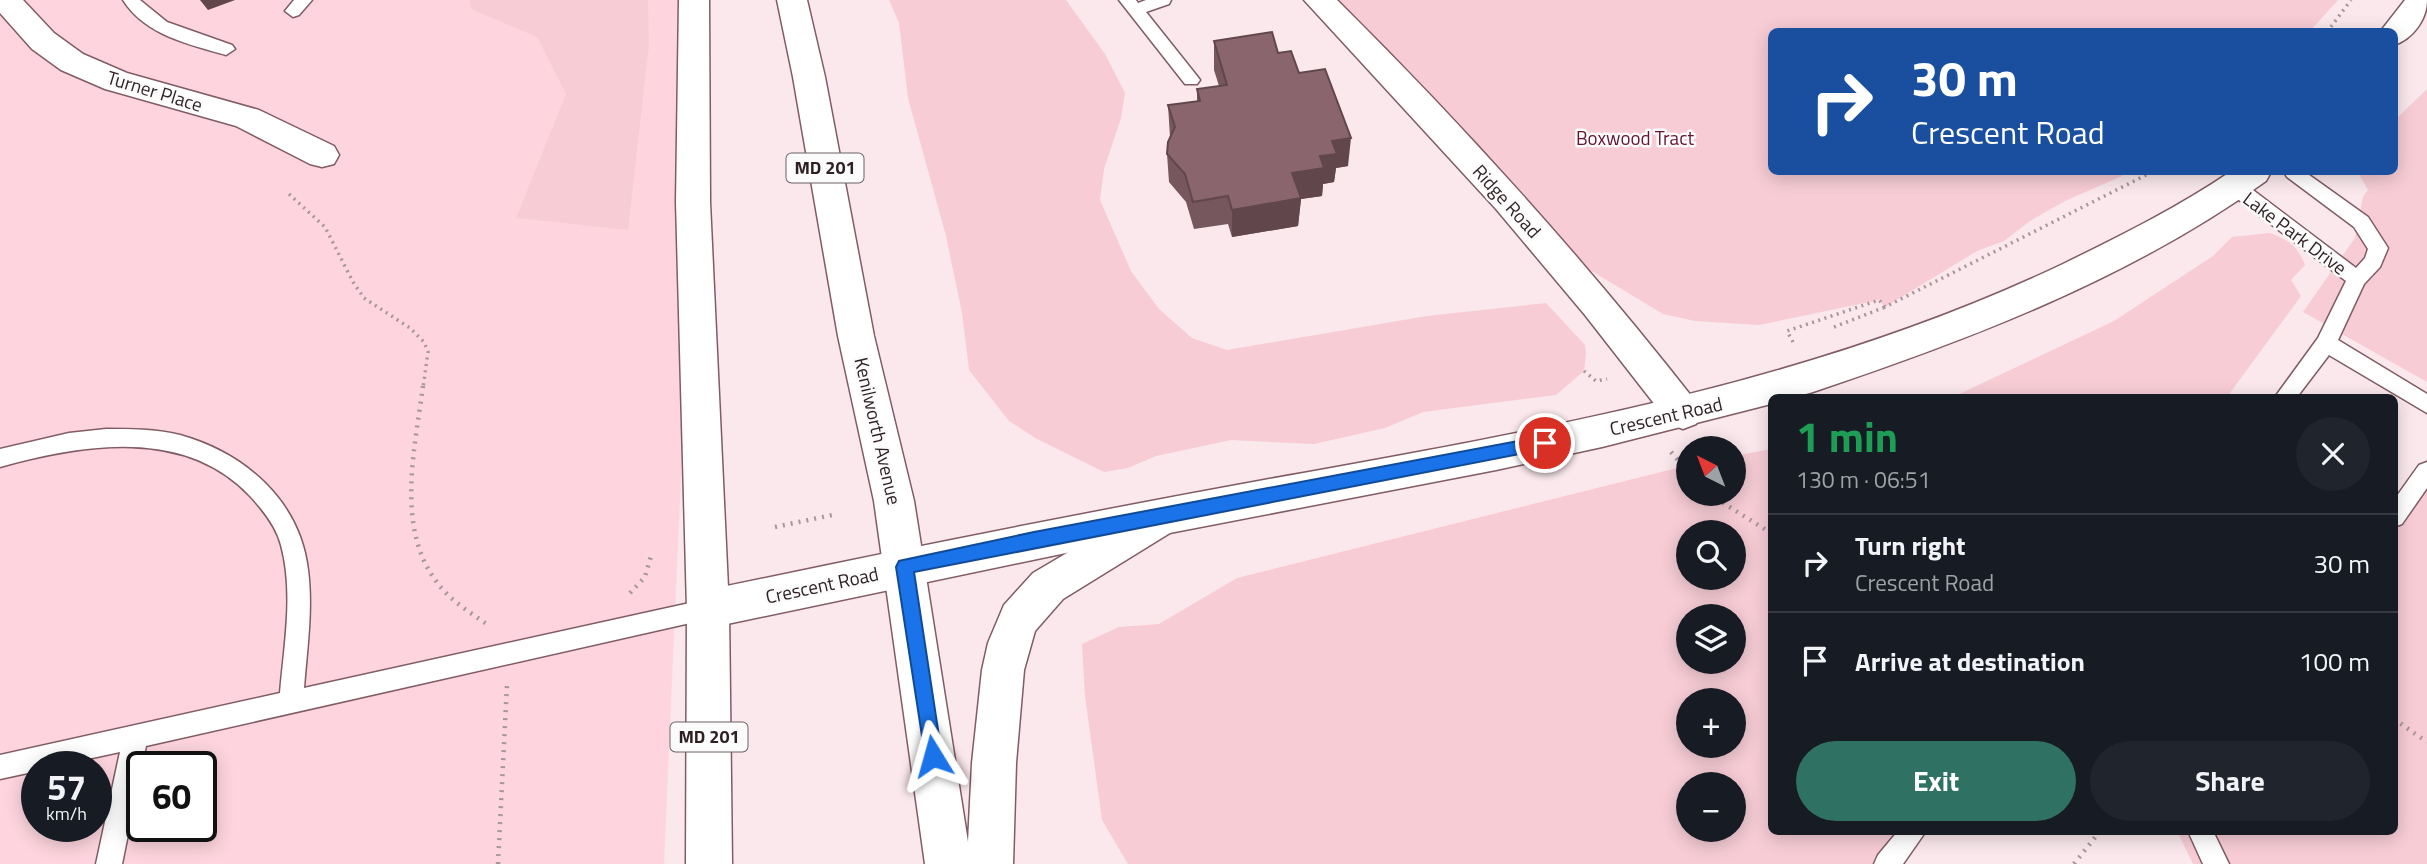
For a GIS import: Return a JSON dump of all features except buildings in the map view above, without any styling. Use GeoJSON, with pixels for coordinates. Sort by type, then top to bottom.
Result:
{"type":"FeatureCollection","features":[{"type":"Feature","properties":{"kind":"street","name":"Turner Place"},"geometry":{"type":"LineString","coordinates":[[6,0],[43,41],[72,62],[127,85],[247,118],[322,155]]}},
{"type":"Feature","properties":{"kind":"street","name":"MD 201"},"geometry":{"type":"LineString","coordinates":[[694,0],[693,202],[708,610],[709,864]]}},
{"type":"Feature","properties":{"kind":"street","name":"Kenilworth Avenue"},"geometry":{"type":"LineString","coordinates":[[792,0],[809,77],[856,336],[894,501],[948,864]]}},
{"type":"Feature","properties":{"kind":"street","name":"Ridge Road"},"geometry":{"type":"LineString","coordinates":[[1319,0],[1429,114],[1545,243],[1683,413]]}},
{"type":"Feature","properties":{"kind":"street"},"geometry":{"type":"LineString","coordinates":[[2398,29],[2422,0]]}},
{"type":"Feature","properties":{"kind":"street","name":"Crescent Road"},"geometry":{"type":"LineString","coordinates":[[708,610],[905,567],[1520,448],[1683,413],[1861,364],[1992,314],[2067,281],[2178,222],[2244,179]]}},
{"type":"Feature","properties":{"kind":"street"},"geometry":{"type":"LineString","coordinates":[[990,864],[994,763],[1003,670],[1009,643],[1019,619],[1048,586],[1164,516]]}},
{"type":"Feature","properties":{"kind":"lane"},"geometry":{"type":"LineString","coordinates":[[131,0],[139,12],[154,23],[226,49]]}},
{"type":"Feature","properties":{"kind":"lane"},"geometry":{"type":"LineString","coordinates":[[1163,0],[1131,5],[1191,80]]}},
{"type":"Feature","properties":{"kind":"lane","name":"Lake Park Drive"},"geometry":{"type":"LineString","coordinates":[[2287,394],[2326,343],[2357,279],[2373,262],[2378,248],[2373,236],[2341,206],[2297,175]]}},
{"type":"Feature","properties":{"kind":"lane","name":"Lake Park Drive"},"geometry":{"type":"LineString","coordinates":[[2244,179],[2357,279]]}},
{"type":"Feature","properties":{"kind":"lane"},"geometry":{"type":"LineString","coordinates":[[2326,343],[2427,404]]}},
{"type":"Feature","properties":{"kind":"lane"},"geometry":{"type":"LineString","coordinates":[[0,458],[69,441],[104,437],[142,438],[176,442],[199,450],[242,473],[273,507],[285,525],[294,550],[298,578],[291,701]]}},
{"type":"Feature","properties":{"kind":"lane"},"geometry":{"type":"LineString","coordinates":[[2398,511],[2427,471]]}},
{"type":"Feature","properties":{"kind":"lane"},"geometry":{"type":"LineString","coordinates":[[0,767],[708,610]]}},
{"type":"Feature","properties":{"kind":"lane"},"geometry":{"type":"LineString","coordinates":[[109,864],[136,735]]}},
{"type":"Feature","properties":{"kind":"lane"},"geometry":{"type":"LineString","coordinates":[[1887,864],[1911,835]]}},
{"type":"Feature","properties":{"kind":"lane"},"geometry":{"type":"LineString","coordinates":[[2202,835],[2216,864]]}},
{"type":"Feature","properties":{"kind":"path"},"geometry":{"type":"LineString","coordinates":[[2330,28],[2351,0]]}},
{"type":"Feature","properties":{"kind":"path"},"geometry":{"type":"LineString","coordinates":[[1829,328],[1885,307],[2146,175]]}},
{"type":"Feature","properties":{"kind":"path"},"geometry":{"type":"LineString","coordinates":[[289,194],[324,226],[363,297],[387,316],[419,332],[426,342],[428,352],[409,492],[410,509],[433,574],[447,593],[500,633],[508,656],[498,864]]}},
{"type":"Feature","properties":{"kind":"path"},"geometry":{"type":"LineString","coordinates":[[1793,342],[1787,331],[1879,300],[1885,307]]}},
{"type":"Feature","properties":{"kind":"path"},"geometry":{"type":"LineString","coordinates":[[1780,346],[1805,338]]}},
{"type":"Feature","properties":{"kind":"path"},"geometry":{"type":"LineString","coordinates":[[1584,372],[1596,381]]}},
{"type":"Feature","properties":{"kind":"path"},"geometry":{"type":"LineString","coordinates":[[1724,506],[1768,531]]}},
{"type":"Feature","properties":{"kind":"path"},"geometry":{"type":"LineString","coordinates":[[775,527],[837,514]]}},
{"type":"Feature","properties":{"kind":"path"},"geometry":{"type":"LineString","coordinates":[[2398,722],[2427,742]]}},
{"type":"Feature","properties":{"kind":"path"},"geometry":{"type":"LineString","coordinates":[[2074,864],[2096,835]]}},
{"type":"Feature","properties":{"kind":"shaded area"},"geometry":{"type":"Polygon","coordinates":[[[0,0],[694,0],[693,202],[664,864],[0,864],[0,0]]]}},
{"type":"Feature","properties":{"kind":"green space"},"geometry":{"type":"Polygon","coordinates":[[[470,0],[648,0],[649,45],[628,230],[516,218],[566,94],[537,37],[471,9],[470,0]]]}},
{"type":"Feature","properties":{"kind":"green space"},"geometry":{"type":"Polygon","coordinates":[[[889,0],[1066,0],[1105,54],[1125,93],[1121,118],[1104,169],[1100,200],[1131,271],[1159,309],[1192,338],[1227,350],[1427,316],[1546,303],[1585,345],[1584,371],[1556,395],[1423,412],[1385,428],[1314,444],[1231,440],[1156,456],[1128,468],[1104,472],[1037,439],[1009,421],[969,370],[962,313],[946,236],[908,98],[899,23],[889,0]]]}},
{"type":"Feature","properties":{"kind":"green space","name":"Boxwood Tract"},"geometry":{"type":"Polygon","coordinates":[[[1319,0],[2338,0],[2313,28],[1768,28],[1768,175],[2124,175],[2065,201],[2030,221],[2004,241],[1977,251],[1885,307],[1879,300],[1759,325],[1695,321],[1663,314],[1545,243],[1319,0]]]}},
{"type":"Feature","properties":{"kind":"green space"},"geometry":{"type":"Polygon","coordinates":[[[2427,89],[2427,382],[2303,312],[2355,238],[2363,197],[2368,190],[2360,175],[2398,175],[2398,117],[2427,89]]]}},
{"type":"Feature","properties":{"kind":"green space"},"geometry":{"type":"Polygon","coordinates":[[[2270,233],[2292,244],[2305,265],[2291,280],[2301,296],[2229,394],[1959,394],[2114,321],[2213,256],[2232,237],[2270,233]]]}},
{"type":"Feature","properties":{"kind":"green space"},"geometry":{"type":"Polygon","coordinates":[[[1768,450],[1768,835],[1911,835],[1887,864],[1128,864],[1102,820],[1085,696],[1082,644],[1119,627],[1159,624],[1237,578],[1676,468],[1676,506],[1746,506],[1746,454],[1768,450]]]}},
{"type":"Feature","properties":{"kind":"green space"},"geometry":{"type":"Polygon","coordinates":[[[2427,472],[2427,864],[2193,864],[2179,835],[2398,835],[2398,510],[2427,472]]]}},
{"type":"Feature","properties":{"kind":"route"},"geometry":{"type":"LineString","coordinates":[[933,756],[905,567],[1545,443]]}}]}
